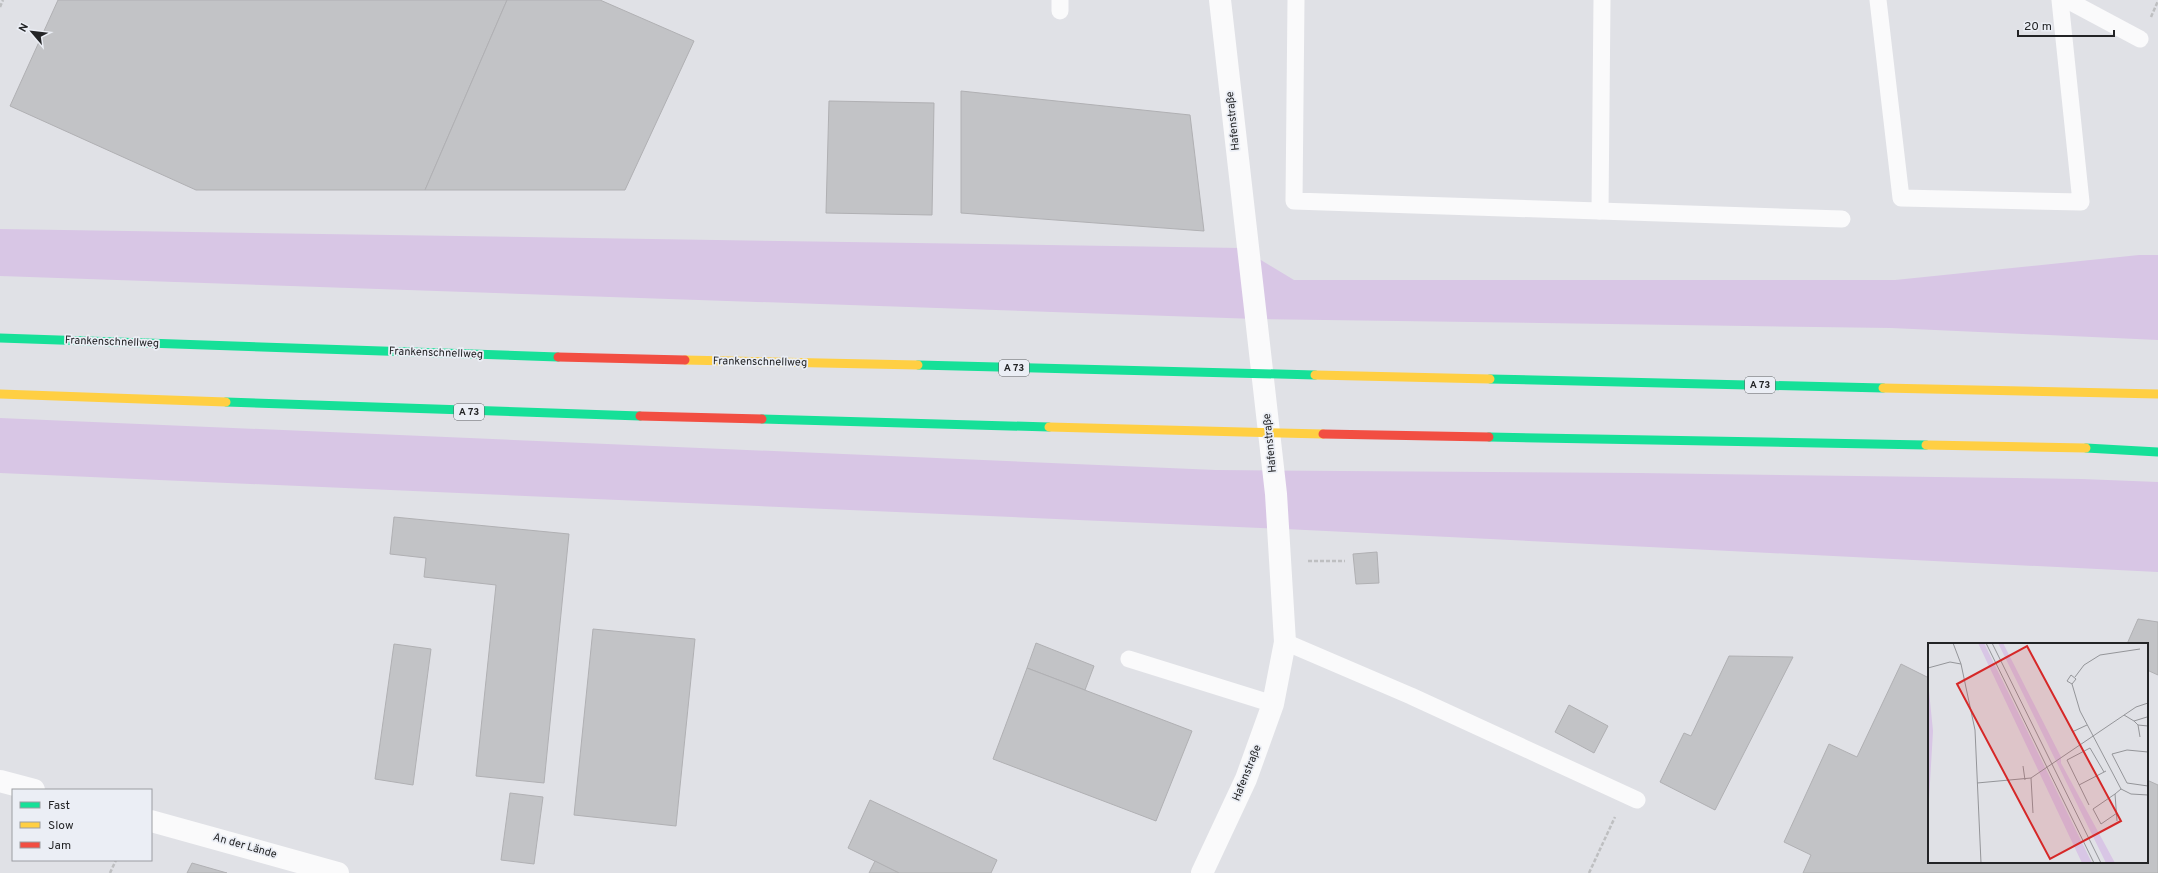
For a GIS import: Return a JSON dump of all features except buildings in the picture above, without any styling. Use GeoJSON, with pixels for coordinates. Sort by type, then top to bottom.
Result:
{"type":"FeatureCollection","features":[{"type":"Feature","properties":{"kind":"highway","name":"Frankenschnellweg"},"geometry":{"type":"LineString","coordinates":[[0,338],[550,357],[2158,394]]}},
{"type":"Feature","properties":{"kind":"highway","name":"A 73"},"geometry":{"type":"LineString","coordinates":[[0,394],[547,414],[1370,435],[2072,448],[2158,452]]}},
{"type":"Feature","properties":{"kind":"street","name":"Hafenstraße"},"geometry":{"type":"LineString","coordinates":[[1202,873],[1246,779],[1273,704],[1285,642],[1276,494],[1220,0]]}},
{"type":"Feature","properties":{"kind":"street"},"geometry":{"type":"LineString","coordinates":[[0,781],[30,789]]}},
{"type":"Feature","properties":{"kind":"street","name":"An der Lände"},"geometry":{"type":"LineString","coordinates":[[152,821],[338,873]]}},
{"type":"Feature","properties":{"kind":"lane"},"geometry":{"type":"LineString","coordinates":[[1296,0],[1294,201],[1842,219]]}},
{"type":"Feature","properties":{"kind":"lane"},"geometry":{"type":"LineString","coordinates":[[1600,211],[1602,0]]}},
{"type":"Feature","properties":{"kind":"lane"},"geometry":{"type":"LineString","coordinates":[[1878,0],[1901,198],[2081,202],[2060,0]]}},
{"type":"Feature","properties":{"kind":"lane"},"geometry":{"type":"LineString","coordinates":[[2067,0],[2140,39]]}},
{"type":"Feature","properties":{"kind":"lane"},"geometry":{"type":"LineString","coordinates":[[1285,642],[1411,696],[1631,798]]}},
{"type":"Feature","properties":{"kind":"lane"},"geometry":{"type":"LineString","coordinates":[[1129,659],[1273,704]]}},
{"type":"Feature","properties":{"kind":"path"},"geometry":{"type":"LineString","coordinates":[[0,7],[3,0]]}},
{"type":"Feature","properties":{"kind":"path"},"geometry":{"type":"LineString","coordinates":[[1280,561],[1344,561]]}},
{"type":"Feature","properties":{"kind":"path"},"geometry":{"type":"LineString","coordinates":[[1589,873],[1631,798]]}},
{"type":"Feature","properties":{"kind":"path"},"geometry":{"type":"LineString","coordinates":[[110,873],[116,861]]}},
{"type":"Feature","properties":{"kind":"shaded area"},"geometry":{"type":"Polygon","coordinates":[[[0,229],[1241,248],[1294,280],[1895,280],[2139,255],[2158,255],[2158,340],[1891,328],[1256,319],[0,276],[0,229]]]}},
{"type":"Feature","properties":{"kind":"shaded area"},"geometry":{"type":"Polygon","coordinates":[[[0,418],[1216,470],[1639,473],[2082,479],[2158,482],[2158,572],[1285,529],[0,473],[0,418]]]}},
{"type":"Feature","properties":{"kind":"traffic: fast"},"geometry":{"type":"LineString","coordinates":[[0,338],[558,357]]}},
{"type":"Feature","properties":{"kind":"traffic: fast"},"geometry":{"type":"LineString","coordinates":[[918,365],[1315,375]]}},
{"type":"Feature","properties":{"kind":"traffic: fast"},"geometry":{"type":"LineString","coordinates":[[1490,379],[1883,388]]}},
{"type":"Feature","properties":{"kind":"traffic: fast"},"geometry":{"type":"LineString","coordinates":[[226,402],[640,416]]}},
{"type":"Feature","properties":{"kind":"traffic: fast"},"geometry":{"type":"LineString","coordinates":[[762,419],[1049,427]]}},
{"type":"Feature","properties":{"kind":"traffic: fast"},"geometry":{"type":"LineString","coordinates":[[1489,437],[1926,445]]}},
{"type":"Feature","properties":{"kind":"traffic: fast"},"geometry":{"type":"LineString","coordinates":[[2086,448],[2158,452]]}},
{"type":"Feature","properties":{"kind":"traffic: slow"},"geometry":{"type":"LineString","coordinates":[[685,360],[918,365]]}},
{"type":"Feature","properties":{"kind":"traffic: slow"},"geometry":{"type":"LineString","coordinates":[[1315,375],[1490,379]]}},
{"type":"Feature","properties":{"kind":"traffic: slow"},"geometry":{"type":"LineString","coordinates":[[1883,388],[2158,394]]}},
{"type":"Feature","properties":{"kind":"traffic: slow"},"geometry":{"type":"LineString","coordinates":[[0,394],[226,402]]}},
{"type":"Feature","properties":{"kind":"traffic: slow"},"geometry":{"type":"LineString","coordinates":[[1049,427],[1323,434]]}},
{"type":"Feature","properties":{"kind":"traffic: slow"},"geometry":{"type":"LineString","coordinates":[[1926,445],[2086,448]]}},
{"type":"Feature","properties":{"kind":"traffic: jam"},"geometry":{"type":"LineString","coordinates":[[558,357],[685,360]]}},
{"type":"Feature","properties":{"kind":"traffic: jam"},"geometry":{"type":"LineString","coordinates":[[640,416],[762,419]]}},
{"type":"Feature","properties":{"kind":"traffic: jam"},"geometry":{"type":"LineString","coordinates":[[1323,434],[1489,437]]}}]}
